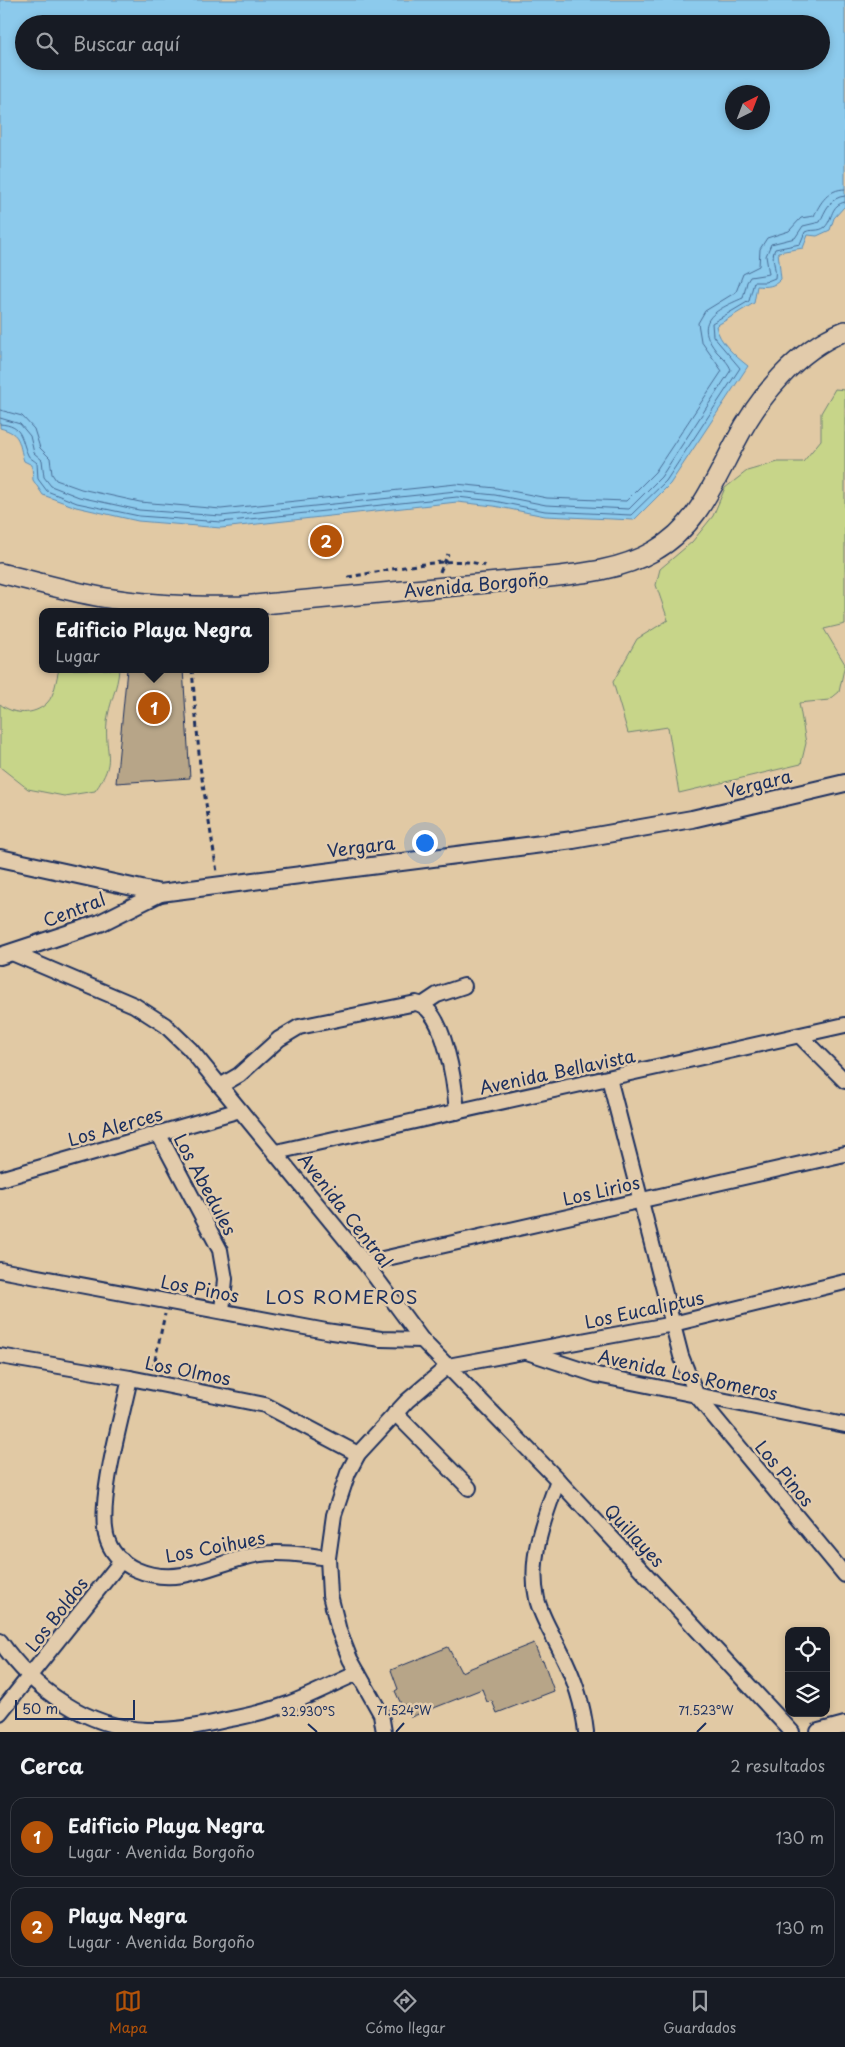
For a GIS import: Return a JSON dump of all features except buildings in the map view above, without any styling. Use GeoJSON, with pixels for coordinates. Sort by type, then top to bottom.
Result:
{"type":"FeatureCollection","features":[{"type":"Feature","properties":{"kind":"main road","name":"Avenida Borgoño"},"geometry":{"type":"LineString","coordinates":[[0,573],[100,597],[164,604],[242,606],[589,573],[619,566],[655,550],[682,530],[703,504],[744,426],[774,385],[811,350],[845,331]]}},
{"type":"Feature","properties":{"kind":"street","name":"Vergara"},"geometry":{"type":"LineString","coordinates":[[0,858],[160,893],[573,840],[692,820],[845,783]]}},
{"type":"Feature","properties":{"kind":"street","name":"Central"},"geometry":{"type":"LineString","coordinates":[[6,955],[100,923],[160,893]]}},
{"type":"Feature","properties":{"kind":"street","name":"Avenida Central"},"geometry":{"type":"LineString","coordinates":[[6,955],[57,970],[134,1004],[151,1015],[190,1049],[365,1263],[422,1340],[448,1366]]}},
{"type":"Feature","properties":{"kind":"street"},"geometry":{"type":"LineString","coordinates":[[422,1005],[437,995],[464,986]]}},
{"type":"Feature","properties":{"kind":"street"},"geometry":{"type":"LineString","coordinates":[[220,1086],[240,1075],[279,1039],[299,1027],[416,1004],[428,1008],[439,1026],[455,1085],[457,1112]]}},
{"type":"Feature","properties":{"kind":"street","name":"Avenida Bellavista"},"geometry":{"type":"LineString","coordinates":[[276,1152],[800,1036],[845,1024]]}},
{"type":"Feature","properties":{"kind":"street"},"geometry":{"type":"LineString","coordinates":[[800,1036],[845,1081]]}},
{"type":"Feature","properties":{"kind":"street","name":"Los Pinos"},"geometry":{"type":"LineString","coordinates":[[609,1078],[673,1324],[682,1356],[697,1396],[845,1574]]}},
{"type":"Feature","properties":{"kind":"street","name":"Los Alerces"},"geometry":{"type":"LineString","coordinates":[[0,1179],[240,1110]]}},
{"type":"Feature","properties":{"kind":"street","name":"Los Abedules"},"geometry":{"type":"LineString","coordinates":[[158,1133],[220,1250],[225,1279],[222,1311]]}},
{"type":"Feature","properties":{"kind":"street","name":"Los Lirios"},"geometry":{"type":"LineString","coordinates":[[365,1263],[845,1154]]}},
{"type":"Feature","properties":{"kind":"street","name":"Los Pinos"},"geometry":{"type":"LineString","coordinates":[[0,1270],[326,1332],[381,1339],[422,1340]]}},
{"type":"Feature","properties":{"kind":"street","name":"Los Eucaliptus"},"geometry":{"type":"LineString","coordinates":[[448,1366],[673,1324],[845,1282]]}},
{"type":"Feature","properties":{"kind":"street","name":"Avenida Los Romeros"},"geometry":{"type":"LineString","coordinates":[[525,1352],[597,1375],[845,1425]]}},
{"type":"Feature","properties":{"kind":"street","name":"Los Olmos"},"geometry":{"type":"LineString","coordinates":[[0,1356],[130,1378],[265,1405],[358,1454]]}},
{"type":"Feature","properties":{"kind":"street"},"geometry":{"type":"LineString","coordinates":[[384,1732],[381,1714],[344,1645],[334,1613],[328,1558],[330,1536],[340,1494],[358,1454],[395,1413],[448,1366]]}},
{"type":"Feature","properties":{"kind":"street","name":"Quillayes"},"geometry":{"type":"LineString","coordinates":[[448,1366],[558,1480],[792,1732]]}},
{"type":"Feature","properties":{"kind":"street","name":"Los Coihues"},"geometry":{"type":"LineString","coordinates":[[130,1378],[104,1508],[106,1535],[122,1560],[135,1569],[150,1575],[181,1576],[260,1554],[303,1555],[328,1558]]}},
{"type":"Feature","properties":{"kind":"street"},"geometry":{"type":"LineString","coordinates":[[395,1413],[468,1488]]}},
{"type":"Feature","properties":{"kind":"street"},"geometry":{"type":"LineString","coordinates":[[558,1480],[538,1543],[535,1584],[537,1601],[565,1658],[576,1688],[584,1714],[586,1732]]}},
{"type":"Feature","properties":{"kind":"street","name":"Los Boldos"},"geometry":{"type":"LineString","coordinates":[[0,1713],[30,1678],[122,1560]]}},
{"type":"Feature","properties":{"kind":"street"},"geometry":{"type":"LineString","coordinates":[[0,1641],[30,1678],[45,1691],[77,1710],[111,1723],[147,1730],[197,1726],[246,1716],[284,1705],[358,1673]]}},
{"type":"Feature","properties":{"kind":"street"},"geometry":{"type":"LineString","coordinates":[[819,1732],[845,1725]]}},
{"type":"Feature","properties":{"kind":"path"},"geometry":{"type":"LineString","coordinates":[[347,577],[429,564],[466,561],[491,569]]}},
{"type":"Feature","properties":{"kind":"path"},"geometry":{"type":"LineString","coordinates":[[192,673],[200,766],[220,885]]}},
{"type":"Feature","properties":{"kind":"path"},"geometry":{"type":"LineString","coordinates":[[151,1382],[167,1301]]}},
{"type":"Feature","properties":{"kind":"green space"},"geometry":{"type":"Polygon","coordinates":[[[835,389],[845,390],[845,624],[824,629],[845,664],[839,692],[829,700],[799,703],[806,743],[801,764],[679,793],[668,727],[628,733],[613,682],[637,639],[668,620],[656,585],[660,569],[692,542],[713,516],[725,488],[747,471],[778,462],[803,462],[821,440],[821,413],[835,389]]]}},
{"type":"Feature","properties":{"kind":"green space"},"geometry":{"type":"Polygon","coordinates":[[[58,673],[118,673],[107,722],[108,764],[102,780],[95,791],[64,796],[28,789],[0,767],[0,704],[17,712],[30,712],[42,707],[50,700],[58,673]]]}},
{"type":"Feature","properties":{"kind":"water"},"geometry":{"type":"Polygon","coordinates":[[[0,0],[845,0],[845,206],[834,218],[830,230],[817,236],[808,235],[803,248],[778,252],[781,279],[776,284],[770,286],[757,286],[754,303],[716,326],[724,343],[748,366],[670,484],[634,520],[545,516],[494,506],[457,502],[221,528],[138,521],[76,507],[43,495],[33,480],[32,465],[24,461],[20,444],[12,433],[0,428],[0,0]]]}},
{"type":"Feature","properties":{"kind":"place","name":"Playa Negra"},"geometry":{"type":"Point","coordinates":[326,541]}},
{"type":"Feature","properties":{"kind":"place","name":"Edificio Playa Negra"},"geometry":{"type":"Point","coordinates":[154,708]}},
{"type":"Feature","properties":{"kind":"district","name":"LOS ROMEROS"},"geometry":{"type":"Point","coordinates":[342,1296]}}]}
